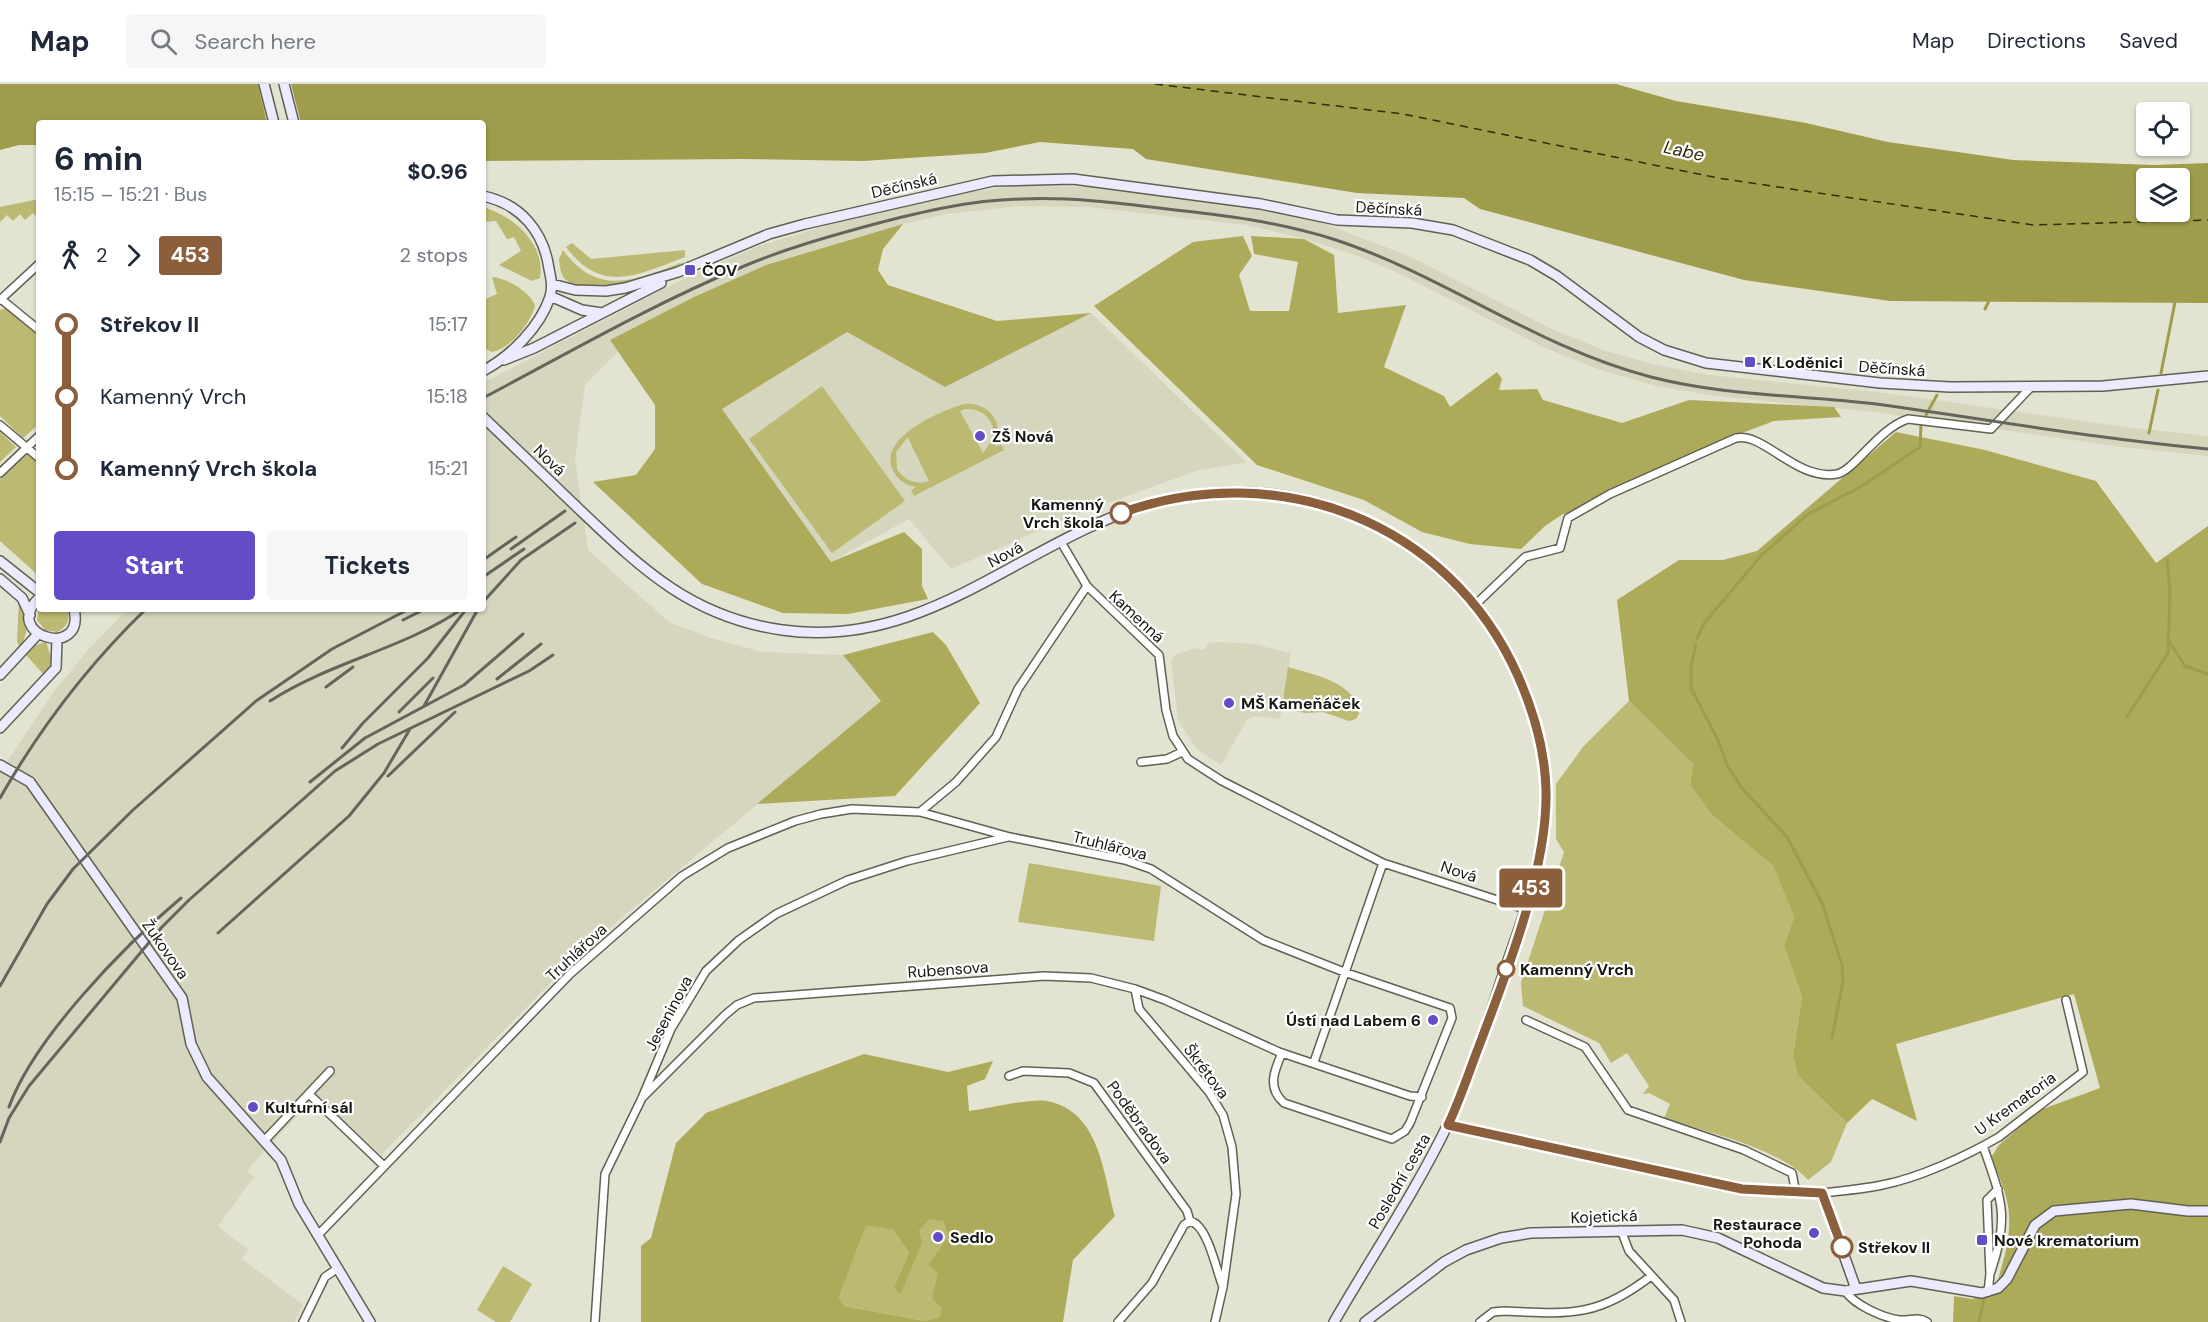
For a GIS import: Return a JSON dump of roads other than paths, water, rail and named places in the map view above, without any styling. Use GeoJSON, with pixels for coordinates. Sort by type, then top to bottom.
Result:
{"type":"FeatureCollection","features":[{"type":"Feature","properties":{"kind":"street"},"geometry":{"type":"LineString","coordinates":[[264,84],[273,120]]}},
{"type":"Feature","properties":{"kind":"street"},"geometry":{"type":"LineString","coordinates":[[284,84],[293,120]]}},
{"type":"Feature","properties":{"kind":"street","name":"Děčínská"},"geometry":{"type":"LineString","coordinates":[[552,284],[575,290],[606,291],[642,285],[769,234],[908,199],[993,181],[1073,179],[1261,204],[1337,220],[1421,224],[1453,230],[1530,260],[1557,276],[1639,337],[1664,350],[1706,363],[1880,383],[2031,387],[2142,384],[2208,376]]}},
{"type":"Feature","properties":{"kind":"street"},"geometry":{"type":"LineString","coordinates":[[486,197],[505,202],[531,224],[544,246],[552,284],[550,296],[534,327],[523,340],[487,368]]}},
{"type":"Feature","properties":{"kind":"street"},"geometry":{"type":"LineString","coordinates":[[36,267],[0,300],[36,328]]}},
{"type":"Feature","properties":{"kind":"street"},"geometry":{"type":"LineString","coordinates":[[487,368],[534,348],[602,314],[678,272]]}},
{"type":"Feature","properties":{"kind":"street"},"geometry":{"type":"LineString","coordinates":[[550,296],[582,310],[602,314]]}},
{"type":"Feature","properties":{"kind":"street"},"geometry":{"type":"LineString","coordinates":[[1475,605],[1525,557],[1560,548],[1568,518],[1610,494],[1736,438],[1748,438],[1806,472],[1820,476],[1840,474],[1896,423],[1908,419],[1991,429],[2031,387]]}},
{"type":"Feature","properties":{"kind":"street","name":"Nová"},"geometry":{"type":"LineString","coordinates":[[486,420],[638,565],[677,594],[727,617],[785,630],[821,632],[857,630],[931,610],[1121,513],[1174,498],[1231,492],[1287,496],[1346,512],[1386,531],[1433,564],[1475,605],[1511,660],[1531,709],[1541,748],[1546,789],[1539,861],[1490,1015]]}},
{"type":"Feature","properties":{"kind":"street"},"geometry":{"type":"LineString","coordinates":[[0,425],[36,456]]}},
{"type":"Feature","properties":{"kind":"street"},"geometry":{"type":"LineString","coordinates":[[0,473],[36,439]]}},
{"type":"Feature","properties":{"kind":"street","name":"Kamenná"},"geometry":{"type":"LineString","coordinates":[[1061,542],[1087,586],[1159,655],[1166,710],[1173,736],[1182,752]]}},
{"type":"Feature","properties":{"kind":"street"},"geometry":{"type":"LineString","coordinates":[[0,561],[36,590]]}},
{"type":"Feature","properties":{"kind":"street"},"geometry":{"type":"LineString","coordinates":[[0,579],[22,598],[30,615],[32,627],[47,639],[64,636],[72,628],[76,617],[75,612]]}},
{"type":"Feature","properties":{"kind":"street"},"geometry":{"type":"LineString","coordinates":[[920,812],[977,761],[996,737],[1009,705],[1087,586]]}},
{"type":"Feature","properties":{"kind":"street"},"geometry":{"type":"LineString","coordinates":[[30,615],[36,604]]}},
{"type":"Feature","properties":{"kind":"street"},"geometry":{"type":"LineString","coordinates":[[0,675],[38,634]]}},
{"type":"Feature","properties":{"kind":"street"},"geometry":{"type":"LineString","coordinates":[[0,728],[56,668],[57,639]]}},
{"type":"Feature","properties":{"kind":"street"},"geometry":{"type":"LineString","coordinates":[[1142,762],[1167,759],[1182,752],[1222,781],[1383,863],[1314,1062]]}},
{"type":"Feature","properties":{"kind":"street","name":"Žukovova"},"geometry":{"type":"LineString","coordinates":[[2,764],[30,782],[182,998],[191,1044],[207,1077],[281,1160],[299,1204],[370,1322]]}},
{"type":"Feature","properties":{"kind":"street","name":"Truhlářova"},"geometry":{"type":"LineString","coordinates":[[318,1235],[570,974],[701,862],[728,848],[795,821],[852,809],[920,812],[1010,837],[1125,860],[1152,869],[1263,940],[1344,972],[1450,1008],[1452,1018],[1422,1097]]}},
{"type":"Feature","properties":{"kind":"street","name":"Jeseninova"},"geometry":{"type":"LineString","coordinates":[[595,1322],[605,1174],[642,1098],[671,1029],[706,971],[739,940],[776,914],[849,880],[907,861],[1010,837]]}},
{"type":"Feature","properties":{"kind":"street","name":"Nová"},"geometry":{"type":"LineString","coordinates":[[1383,863],[1525,909]]}},
{"type":"Feature","properties":{"kind":"street","name":"Rubensova"},"geometry":{"type":"LineString","coordinates":[[642,1098],[725,1015],[737,1005],[762,996],[1044,976],[1090,978],[1135,989],[1165,1000],[1282,1053],[1410,1096],[1422,1097]]}},
{"type":"Feature","properties":{"kind":"street","name":"Škrétova"},"geometry":{"type":"LineString","coordinates":[[1135,989],[1139,1009],[1209,1092],[1223,1116],[1232,1147],[1236,1194],[1223,1287],[1215,1322]]}},
{"type":"Feature","properties":{"kind":"street","name":"U Krematoria"},"geometry":{"type":"LineString","coordinates":[[1448,1125],[1742,1189],[1822,1193],[1884,1185],[1906,1179],[1999,1137],[2083,1071],[2066,1000]]}},
{"type":"Feature","properties":{"kind":"street","name":"Poslední cesta"},"geometry":{"type":"LineString","coordinates":[[1334,1322],[1448,1125],[1490,1015]]}},
{"type":"Feature","properties":{"kind":"street"},"geometry":{"type":"LineString","coordinates":[[1527,1020],[1585,1047],[1628,1110],[1744,1150],[1792,1173],[1797,1193]]}},
{"type":"Feature","properties":{"kind":"street"},"geometry":{"type":"LineString","coordinates":[[1282,1053],[1272,1081],[1275,1095],[1284,1103],[1392,1139],[1405,1131],[1422,1097]]}},
{"type":"Feature","properties":{"kind":"street"},"geometry":{"type":"LineString","coordinates":[[265,1140],[330,1071]]}},
{"type":"Feature","properties":{"kind":"street","name":"Poděbradova"},"geometry":{"type":"LineString","coordinates":[[1010,1076],[1023,1071],[1069,1073],[1095,1083],[1187,1211],[1190,1221],[1197,1223],[1204,1231],[1223,1287]]}},
{"type":"Feature","properties":{"kind":"street"},"geometry":{"type":"LineString","coordinates":[[309,1094],[384,1166]]}},
{"type":"Feature","properties":{"kind":"street"},"geometry":{"type":"LineString","coordinates":[[1983,1146],[1998,1190],[2003,1229],[1990,1274]]}},
{"type":"Feature","properties":{"kind":"street"},"geometry":{"type":"LineString","coordinates":[[1988,1292],[1990,1274],[1987,1200],[1998,1190]]}},
{"type":"Feature","properties":{"kind":"street"},"geometry":{"type":"LineString","coordinates":[[1822,1193],[1856,1289]]}},
{"type":"Feature","properties":{"kind":"street"},"geometry":{"type":"LineString","coordinates":[[1988,1292],[2007,1279],[2035,1225],[2054,1211],[2131,1204],[2188,1211],[2208,1211]]}},
{"type":"Feature","properties":{"kind":"street"},"geometry":{"type":"LineString","coordinates":[[1118,1322],[1152,1282],[1185,1225],[1190,1221]]}},
{"type":"Feature","properties":{"kind":"street"},"geometry":{"type":"LineString","coordinates":[[1621,1230],[1629,1251],[1674,1300],[1681,1322]]}},
{"type":"Feature","properties":{"kind":"street","name":"Kojetická"},"geometry":{"type":"LineString","coordinates":[[1365,1322],[1444,1262],[1466,1250],[1501,1238],[1531,1233],[1682,1230],[1718,1238],[1823,1288],[1845,1291],[1911,1281],[1960,1291],[1988,1292]]}},
{"type":"Feature","properties":{"kind":"street"},"geometry":{"type":"LineString","coordinates":[[303,1322],[325,1277],[338,1268]]}},
{"type":"Feature","properties":{"kind":"street"},"geometry":{"type":"LineString","coordinates":[[1480,1322],[1493,1312],[1584,1312],[1616,1301],[1651,1276]]}},
{"type":"Feature","properties":{"kind":"street"},"geometry":{"type":"LineString","coordinates":[[1845,1291],[1852,1300],[1889,1317],[1902,1320],[1915,1318],[1927,1322]]}},
{"type":"Feature","properties":{"kind":"water","name":"Labe"},"geometry":{"type":"Polygon","coordinates":[[[0,84],[1616,84],[1676,101],[1806,123],[1888,142],[2013,160],[2154,165],[2208,163],[2208,303],[1890,301],[1744,280],[1480,209],[1464,198],[1357,193],[1146,159],[1133,149],[1040,142],[985,153],[863,161],[743,159],[486,161],[486,120],[36,120],[36,145],[19,145],[0,150],[0,84]]]}},
{"type":"Feature","properties":{"kind":"waterway"},"geometry":{"type":"LineString","coordinates":[[1985,309],[1991,297]]}},
{"type":"Feature","properties":{"kind":"waterway"},"geometry":{"type":"LineString","coordinates":[[2161,373],[2175,302]]}},
{"type":"Feature","properties":{"kind":"waterway"},"geometry":{"type":"LineString","coordinates":[[2149,433],[2158,390]]}},
{"type":"Feature","properties":{"kind":"waterway"},"geometry":{"type":"LineString","coordinates":[[1926,415],[1937,395]]}},
{"type":"Feature","properties":{"kind":"waterway"},"geometry":{"type":"LineString","coordinates":[[1697,638],[1705,622],[1761,556],[1808,514],[1862,486],[1920,447],[1921,425]]}},
{"type":"Feature","properties":{"kind":"waterway"},"geometry":{"type":"LineString","coordinates":[[2127,717],[2168,653],[2170,590],[2167,560]]}},
{"type":"Feature","properties":{"kind":"waterway"},"geometry":{"type":"LineString","coordinates":[[2169,641],[2185,666],[2208,674]]}},
{"type":"Feature","properties":{"kind":"waterway"},"geometry":{"type":"LineString","coordinates":[[1696,644],[1691,667],[1691,688],[1718,740],[1727,765],[1741,787],[1787,837],[1822,903],[1842,965],[1843,981],[1832,1038]]}},
{"type":"Feature","properties":{"kind":"waterway"},"geometry":{"type":"LineString","coordinates":[[1979,1322],[1984,1299]]}},
{"type":"Feature","properties":{"kind":"railway"},"geometry":{"type":"LineString","coordinates":[[486,396],[676,297],[742,267],[790,249],[871,225],[946,208],[1003,200],[1059,199],[1231,217],[1273,224],[1336,240],[1415,273],[1569,348],[1651,377],[1734,392],[1876,404],[2083,434],[2208,449]]}},
{"type":"Feature","properties":{"kind":"railway"},"geometry":{"type":"LineString","coordinates":[[511,549],[565,511]]}},
{"type":"Feature","properties":{"kind":"railway"},"geometry":{"type":"LineString","coordinates":[[486,599],[521,560],[575,523]]}},
{"type":"Feature","properties":{"kind":"railway"},"geometry":{"type":"LineString","coordinates":[[486,558],[516,537]]}},
{"type":"Feature","properties":{"kind":"railway"},"geometry":{"type":"LineString","coordinates":[[486,575],[524,549]]}},
{"type":"Feature","properties":{"kind":"railway"},"geometry":{"type":"LineString","coordinates":[[0,798],[15,772],[66,698],[104,652],[143,612]]}},
{"type":"Feature","properties":{"kind":"railway"},"geometry":{"type":"LineString","coordinates":[[0,986],[47,904],[73,869],[133,810],[256,701],[332,649],[403,612]]}},
{"type":"Feature","properties":{"kind":"railway"},"geometry":{"type":"LineString","coordinates":[[403,620],[419,612]]}},
{"type":"Feature","properties":{"kind":"railway"},"geometry":{"type":"LineString","coordinates":[[270,701],[317,676],[416,635],[457,612]]}},
{"type":"Feature","properties":{"kind":"railway"},"geometry":{"type":"LineString","coordinates":[[342,748],[363,723],[428,658],[464,612]]}},
{"type":"Feature","properties":{"kind":"railway"},"geometry":{"type":"LineString","coordinates":[[424,706],[476,612]]}},
{"type":"Feature","properties":{"kind":"railway"},"geometry":{"type":"LineString","coordinates":[[310,782],[365,738],[464,685],[523,634]]}},
{"type":"Feature","properties":{"kind":"railway"},"geometry":{"type":"LineString","coordinates":[[497,679],[541,644]]}},
{"type":"Feature","properties":{"kind":"railway"},"geometry":{"type":"LineString","coordinates":[[0,1142],[9,1118],[29,1086],[162,927],[189,900],[335,771],[378,744],[529,671],[553,655]]}},
{"type":"Feature","properties":{"kind":"railway"},"geometry":{"type":"LineString","coordinates":[[326,687],[353,667]]}},
{"type":"Feature","properties":{"kind":"railway"},"geometry":{"type":"LineString","coordinates":[[399,712],[433,678]]}},
{"type":"Feature","properties":{"kind":"railway"},"geometry":{"type":"LineString","coordinates":[[388,776],[455,712]]}},
{"type":"Feature","properties":{"kind":"railway"},"geometry":{"type":"LineString","coordinates":[[218,933],[349,816],[384,773],[410,729]]}},
{"type":"Feature","properties":{"kind":"railway"},"geometry":{"type":"LineString","coordinates":[[9,1107],[21,1080],[59,1023],[108,967],[181,898]]}},
{"type":"Feature","properties":{"kind":"place","name":"ČOV"},"geometry":{"type":"Point","coordinates":[690,270]}},
{"type":"Feature","properties":{"kind":"place","name":"K Loděnici"},"geometry":{"type":"Point","coordinates":[1750,362]}},
{"type":"Feature","properties":{"kind":"place","name":"ZŠ Nová"},"geometry":{"type":"Point","coordinates":[980,436]}},
{"type":"Feature","properties":{"kind":"place","name":"Kamenný Vrch škola"},"geometry":{"type":"Point","coordinates":[1121,513]}},
{"type":"Feature","properties":{"kind":"place","name":"MŠ Kameňáček"},"geometry":{"type":"Point","coordinates":[1229,703]}},
{"type":"Feature","properties":{"kind":"place","name":"Kamenný Vrch"},"geometry":{"type":"Point","coordinates":[1506,969]}},
{"type":"Feature","properties":{"kind":"place","name":"Ústí nad Labem 6"},"geometry":{"type":"Point","coordinates":[1433,1020]}},
{"type":"Feature","properties":{"kind":"place","name":"Kulturní sál"},"geometry":{"type":"Point","coordinates":[253,1107]}},
{"type":"Feature","properties":{"kind":"place","name":"Restaurace Pohoda"},"geometry":{"type":"Point","coordinates":[1814,1233]}},
{"type":"Feature","properties":{"kind":"place","name":"Sedlo"},"geometry":{"type":"Point","coordinates":[938,1237]}},
{"type":"Feature","properties":{"kind":"place","name":"Nové krematorium"},"geometry":{"type":"Point","coordinates":[1982,1240]}},
{"type":"Feature","properties":{"kind":"place","name":"Střekov II"},"geometry":{"type":"Point","coordinates":[1842,1247]}}]}
